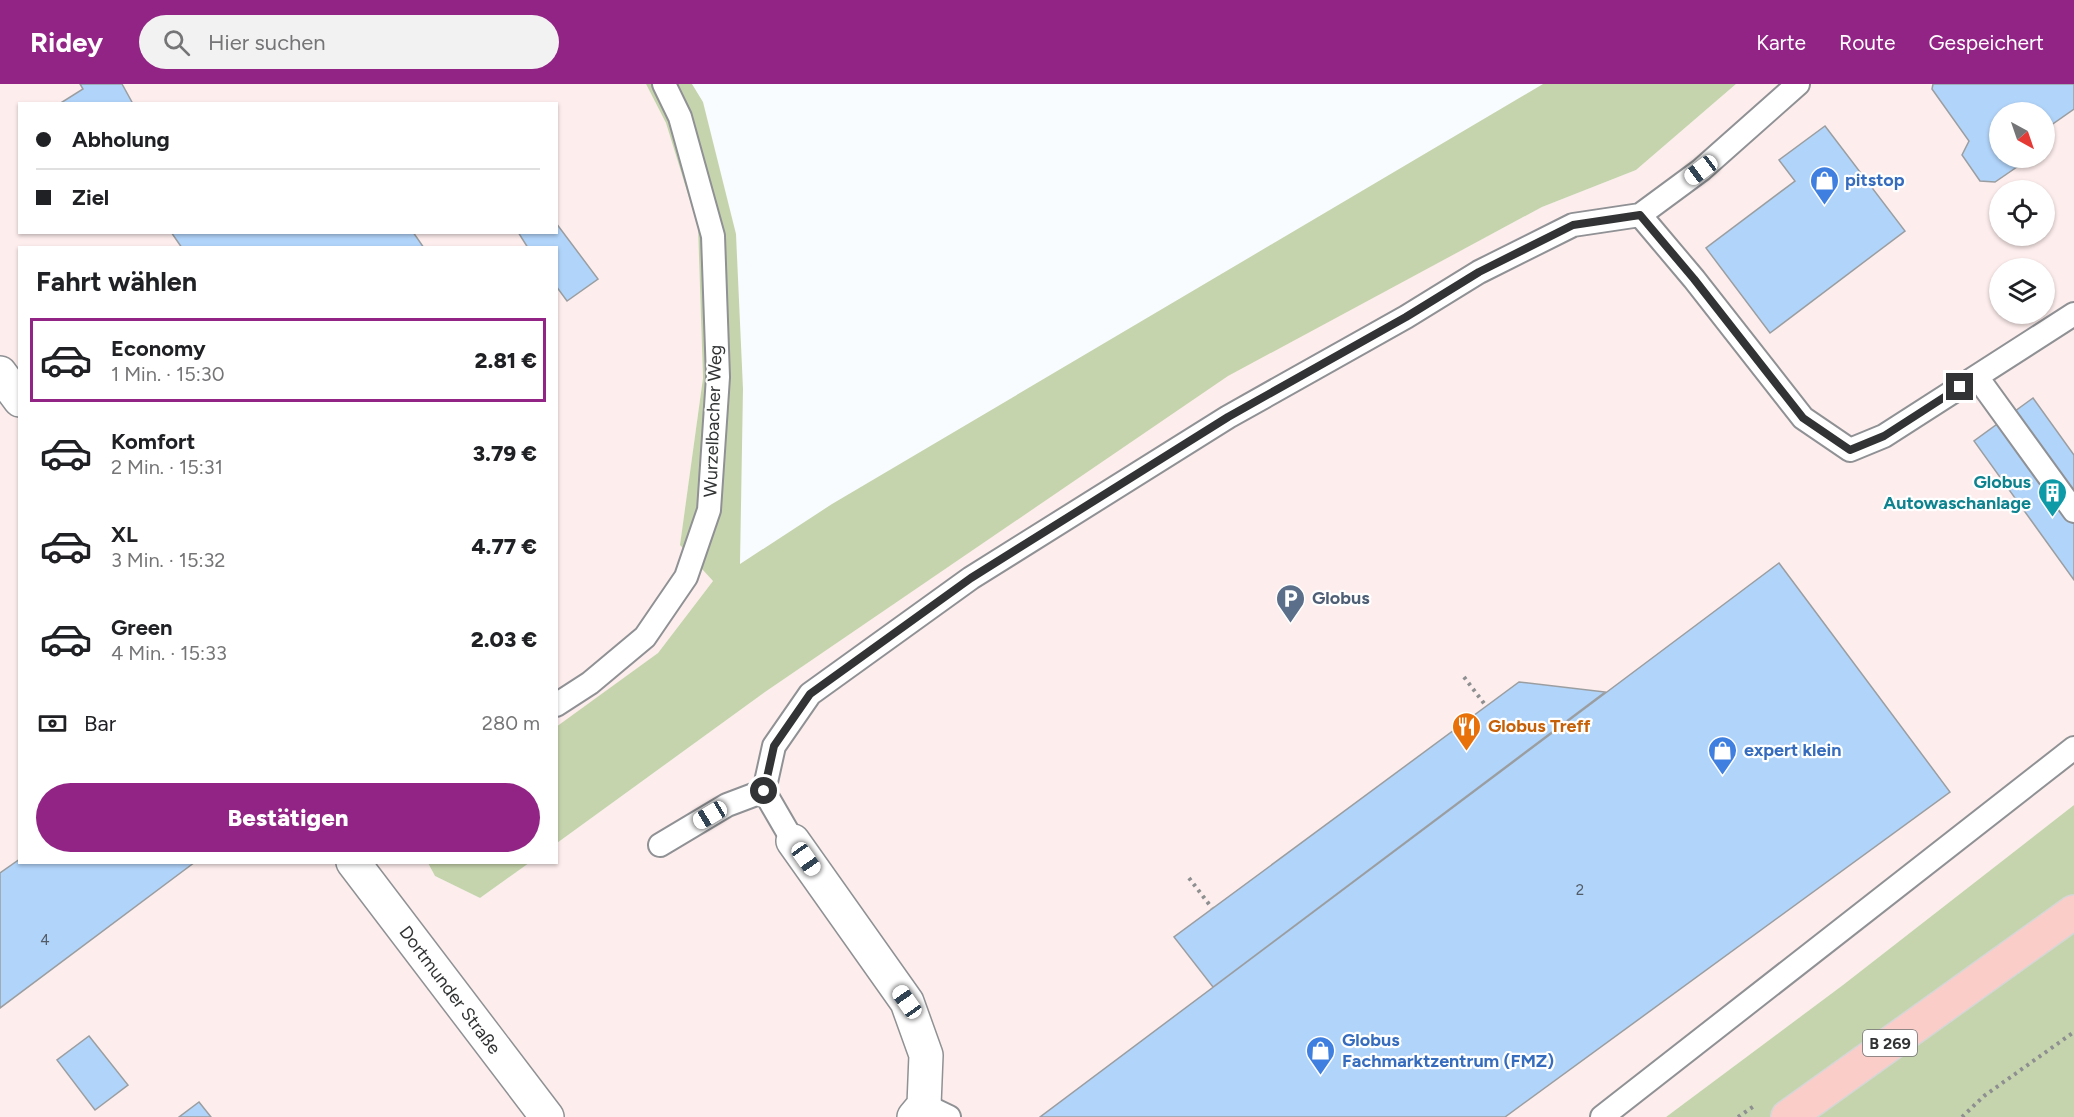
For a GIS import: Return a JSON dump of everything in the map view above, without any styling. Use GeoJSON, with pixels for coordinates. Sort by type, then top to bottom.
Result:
{"type":"FeatureCollection","features":[{"type":"Feature","properties":{"kind":"main road","name":"B 269"},"geometry":{"type":"LineString","coordinates":[[1788,1117],[2074,912]]}},
{"type":"Feature","properties":{"kind":"street"},"geometry":{"type":"LineString","coordinates":[[0,373],[18,397]]}},
{"type":"Feature","properties":{"kind":"street"},"geometry":{"type":"LineString","coordinates":[[793,841],[907,1002],[926,1055],[929,1113]]}},
{"type":"Feature","properties":{"kind":"street","name":"Dortmunder Straße"},"geometry":{"type":"LineString","coordinates":[[355,864],[547,1117]]}},
{"type":"Feature","properties":{"kind":"lane","name":"Wurzelbacher Weg"},"geometry":{"type":"LineString","coordinates":[[558,704],[590,683],[645,637],[686,577],[709,510],[718,376],[713,236],[680,117],[664,84]]}},
{"type":"Feature","properties":{"kind":"lane"},"geometry":{"type":"LineString","coordinates":[[793,841],[764,791],[774,746],[810,694],[971,578],[1228,417],[1406,317],[1479,272],[1573,225],[1640,215],[1701,170],[1798,84]]}},
{"type":"Feature","properties":{"kind":"lane"},"geometry":{"type":"LineString","coordinates":[[1640,215],[1694,279],[1803,418],[1850,450],[1884,436],[2074,314]]}},
{"type":"Feature","properties":{"kind":"lane"},"geometry":{"type":"LineString","coordinates":[[1977,377],[2074,511]]}},
{"type":"Feature","properties":{"kind":"lane"},"geometry":{"type":"LineString","coordinates":[[1602,1117],[2074,748]]}},
{"type":"Feature","properties":{"kind":"lane"},"geometry":{"type":"LineString","coordinates":[[660,845],[727,805],[764,791]]}},
{"type":"Feature","properties":{"kind":"path"},"geometry":{"type":"LineString","coordinates":[[1464,677],[1486,706]]}},
{"type":"Feature","properties":{"kind":"path"},"geometry":{"type":"LineString","coordinates":[[1189,878],[1212,908]]}},
{"type":"Feature","properties":{"kind":"path"},"geometry":{"type":"LineString","coordinates":[[1962,1117],[1984,1096],[2074,1032]]}},
{"type":"Feature","properties":{"kind":"shaded area"},"geometry":{"type":"Polygon","coordinates":[[[0,84],[646,84],[666,123],[698,227],[703,378],[680,545],[713,581],[658,653],[558,726],[558,246],[18,246],[18,864],[429,864],[435,876],[480,898],[528,864],[558,864],[558,842],[765,692],[1228,375],[1542,207],[1636,170],[1736,84],[2074,84],[2074,805],[1843,985],[1666,1117],[0,1117],[0,84]]]}},
{"type":"Feature","properties":{"kind":"green space"},"geometry":{"type":"Polygon","coordinates":[[[646,84],[692,84],[703,102],[736,234],[743,389],[740,564],[832,504],[1543,84],[1736,84],[1636,170],[1542,207],[1228,376],[765,692],[558,842],[558,726],[658,653],[713,581],[680,545],[703,378],[698,227],[666,123],[646,84]]]}},
{"type":"Feature","properties":{"kind":"green space"},"geometry":{"type":"Polygon","coordinates":[[[2074,805],[2074,1117],[1666,1117],[1843,985],[2074,805]]]}},
{"type":"Feature","properties":{"kind":"green space"},"geometry":{"type":"Polygon","coordinates":[[[429,864],[528,864],[480,898],[435,876],[429,864]]]}},
{"type":"Feature","properties":{"kind":"building"},"geometry":{"type":"Polygon","coordinates":[[[80,84],[122,84],[132,102],[62,102],[83,89],[80,84]]]}},
{"type":"Feature","properties":{"kind":"building"},"geometry":{"type":"Polygon","coordinates":[[[1933,84],[2074,84],[2074,109],[2055,122],[2055,102],[1989,102],[1989,168],[2015,168],[1998,180],[1980,181],[1962,155],[1969,141],[1932,89],[1933,84]]]}},
{"type":"Feature","properties":{"kind":"building","name":"pitstop"},"geometry":{"type":"Polygon","coordinates":[[[1825,126],[1905,231],[1770,333],[1706,248],[1795,181],[1779,160],[1825,126]]]}},
{"type":"Feature","properties":{"kind":"building"},"geometry":{"type":"Polygon","coordinates":[[[558,226],[598,279],[567,301],[558,289],[558,246],[527,246],[519,234],[558,234],[558,226]]]}},
{"type":"Feature","properties":{"kind":"building"},"geometry":{"type":"Polygon","coordinates":[[[172,234],[414,234],[423,246],[181,246],[172,234]]]}},
{"type":"Feature","properties":{"kind":"building","name":"Globus Autowaschanlage"},"geometry":{"type":"Polygon","coordinates":[[[2033,398],[2074,455],[2074,580],[1974,441],[2033,398]]]}},
{"type":"Feature","properties":{"kind":"building"},"geometry":{"type":"Polygon","coordinates":[[[1779,563],[1950,792],[1505,1117],[1040,1117],[1779,563]]]}},
{"type":"Feature","properties":{"kind":"building"},"geometry":{"type":"Polygon","coordinates":[[[1519,682],[1605,692],[1213,987],[1174,937],[1519,682]]]}},
{"type":"Feature","properties":{"kind":"building"},"geometry":{"type":"Polygon","coordinates":[[[18,860],[18,864],[192,864],[0,1008],[0,873],[18,860]]]}},
{"type":"Feature","properties":{"kind":"building"},"geometry":{"type":"Polygon","coordinates":[[[89,1036],[128,1085],[95,1110],[57,1060],[89,1036]]]}},
{"type":"Feature","properties":{"kind":"building"},"geometry":{"type":"Polygon","coordinates":[[[199,1102],[211,1117],[179,1117],[199,1102]]]}},
{"type":"Feature","properties":{"kind":"place","name":"pitstop"},"geometry":{"type":"Point","coordinates":[1824,206]}},
{"type":"Feature","properties":{"kind":"place","name":"Globus Autowaschanlage"},"geometry":{"type":"Point","coordinates":[2052,518]}},
{"type":"Feature","properties":{"kind":"place","name":"Globus"},"geometry":{"type":"Point","coordinates":[1291,624]}},
{"type":"Feature","properties":{"kind":"place","name":"Globus Treff"},"geometry":{"type":"Point","coordinates":[1467,752]}},
{"type":"Feature","properties":{"kind":"place","name":"expert klein"},"geometry":{"type":"Point","coordinates":[1723,776]}},
{"type":"Feature","properties":{"kind":"place","name":"Globus Fachmarktzentrum (FMZ)"},"geometry":{"type":"Point","coordinates":[1321,1076]}},
{"type":"Feature","properties":{"kind":"route"},"geometry":{"type":"LineString","coordinates":[[764,791],[774,746],[810,694],[971,578],[1228,417],[1406,317],[1479,272],[1573,225],[1640,215],[1694,279],[1803,418],[1850,450],[1884,436],[1960,387]]}}]}
